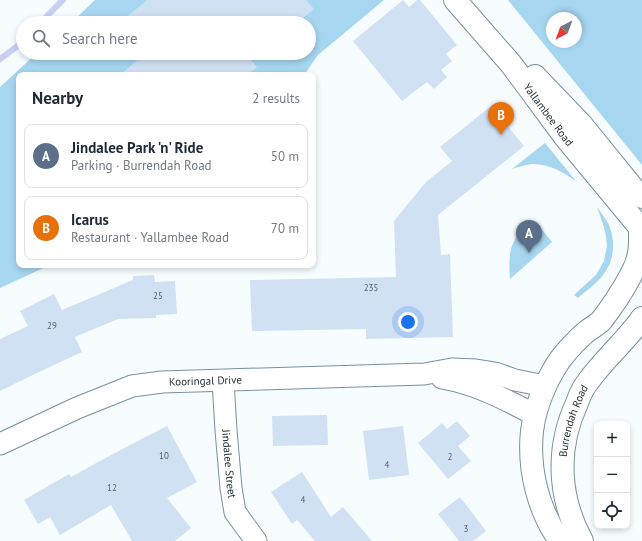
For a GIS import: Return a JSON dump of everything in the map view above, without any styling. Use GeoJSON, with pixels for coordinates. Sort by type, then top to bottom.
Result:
{"type":"FeatureCollection","features":[{"type":"Feature","properties":{"kind":"street","name":"Yallambee Road"},"geometry":{"type":"LineString","coordinates":[[455,0],[501,44],[516,61],[535,77],[581,124],[637,193],[642,197]]}},
{"type":"Feature","properties":{"kind":"street","name":"Yallambee Road"},"geometry":{"type":"LineString","coordinates":[[475,0],[501,44]]}},
{"type":"Feature","properties":{"kind":"street","name":"Yallambee Road"},"geometry":{"type":"LineString","coordinates":[[516,61],[565,137],[641,229]]}},
{"type":"Feature","properties":{"kind":"street"},"geometry":{"type":"LineString","coordinates":[[600,322],[623,289],[637,262],[641,229]]}},
{"type":"Feature","properties":{"kind":"street"},"geometry":{"type":"LineString","coordinates":[[560,541],[547,518],[533,477],[532,431],[535,415],[545,386],[553,370],[563,356],[577,340],[610,314],[635,290],[642,281]]}},
{"type":"Feature","properties":{"kind":"street","name":"Burrendah Road"},"geometry":{"type":"LineString","coordinates":[[582,541],[565,497],[562,461],[570,416],[581,392],[600,365],[623,342],[642,318]]}},
{"type":"Feature","properties":{"kind":"street","name":"Kooringal Drive"},"geometry":{"type":"LineString","coordinates":[[0,444],[77,408],[132,386],[162,382],[424,374],[452,369],[474,377],[502,398],[535,415]]}},
{"type":"Feature","properties":{"kind":"street","name":"Kooringal Drive"},"geometry":{"type":"LineString","coordinates":[[474,377],[495,373],[515,380],[545,386]]}},
{"type":"Feature","properties":{"kind":"street","name":"Jindalee Street"},"geometry":{"type":"LineString","coordinates":[[223,381],[226,437],[235,512],[256,541]]}},
{"type":"Feature","properties":{"kind":"street"},"geometry":{"type":"LineString","coordinates":[[545,386],[570,416]]}},
{"type":"Feature","properties":{"kind":"street"},"geometry":{"type":"LineString","coordinates":[[535,415],[570,416]]}},
{"type":"Feature","properties":{"kind":"shaded area"},"geometry":{"type":"Polygon","coordinates":[[[95,0],[384,0],[316,58],[316,16],[78,16],[95,0]]]}},
{"type":"Feature","properties":{"kind":"shaded area"},"geometry":{"type":"Polygon","coordinates":[[[508,0],[642,0],[642,165],[547,48],[582,48],[582,12],[546,12],[546,47],[508,0]]]}},
{"type":"Feature","properties":{"kind":"shaded area"},"geometry":{"type":"Polygon","coordinates":[[[29,60],[314,60],[306,72],[16,72],[29,60]]]}},
{"type":"Feature","properties":{"kind":"shaded area"},"geometry":{"type":"Polygon","coordinates":[[[16,72],[16,268],[43,268],[0,288],[0,87],[16,72]]]}},
{"type":"Feature","properties":{"kind":"shaded area"},"geometry":{"type":"Polygon","coordinates":[[[545,143],[576,181],[561,171],[543,165],[531,164],[512,169],[545,143]]]}},
{"type":"Feature","properties":{"kind":"shaded area"},"geometry":{"type":"Polygon","coordinates":[[[597,207],[608,223],[611,231],[613,238],[612,258],[607,270],[601,278],[578,298],[574,295],[596,275],[604,261],[607,246],[606,236],[597,207]]]}},
{"type":"Feature","properties":{"kind":"shaded area"},"geometry":{"type":"Polygon","coordinates":[[[535,221],[552,242],[510,279],[509,262],[512,245],[518,235],[535,221]]]}},
{"type":"Feature","properties":{"kind":"building"},"geometry":{"type":"Polygon","coordinates":[[[147,0],[306,0],[314,9],[306,16],[128,16],[147,0]]]}},
{"type":"Feature","properties":{"kind":"building"},"geometry":{"type":"Polygon","coordinates":[[[403,0],[409,7],[417,0],[420,0],[457,45],[446,54],[452,61],[441,70],[447,77],[434,89],[427,82],[402,101],[353,41],[403,0]]]}},
{"type":"Feature","properties":{"kind":"building"},"geometry":{"type":"Polygon","coordinates":[[[138,60],[251,60],[257,67],[251,72],[124,72],[138,60]]]}},
{"type":"Feature","properties":{"kind":"building"},"geometry":{"type":"Polygon","coordinates":[[[491,106],[524,146],[438,215],[441,255],[450,254],[453,337],[366,339],[366,329],[252,331],[250,280],[396,277],[394,221],[426,182],[452,161],[440,147],[491,106]]]}},
{"type":"Feature","properties":{"kind":"building"},"geometry":{"type":"Polygon","coordinates":[[[154,275],[155,282],[175,281],[177,314],[156,315],[156,318],[118,319],[75,337],[82,352],[0,391],[0,339],[28,326],[20,311],[54,294],[62,310],[133,280],[133,276],[154,275]]]}},
{"type":"Feature","properties":{"kind":"building"},"geometry":{"type":"Polygon","coordinates":[[[327,415],[328,445],[273,446],[272,416],[327,415]]]}},
{"type":"Feature","properties":{"kind":"building"},"geometry":{"type":"Polygon","coordinates":[[[457,421],[470,436],[458,446],[471,461],[448,479],[418,443],[442,423],[447,429],[457,421]]]}},
{"type":"Feature","properties":{"kind":"building"},"geometry":{"type":"Polygon","coordinates":[[[167,426],[197,482],[167,498],[191,528],[175,541],[132,541],[111,505],[60,535],[50,517],[38,524],[24,500],[69,474],[71,477],[167,426]]]}},
{"type":"Feature","properties":{"kind":"building"},"geometry":{"type":"Polygon","coordinates":[[[403,426],[409,475],[369,480],[363,431],[403,426]]]}},
{"type":"Feature","properties":{"kind":"building"},"geometry":{"type":"Polygon","coordinates":[[[302,472],[331,517],[343,507],[372,541],[315,541],[297,520],[292,524],[271,492],[302,472]]]}},
{"type":"Feature","properties":{"kind":"building"},"geometry":{"type":"Polygon","coordinates":[[[460,497],[486,531],[473,541],[459,541],[438,514],[460,497]]]}},
{"type":"Feature","properties":{"kind":"waterway"},"geometry":{"type":"LineString","coordinates":[[47,16],[63,0]]}},
{"type":"Feature","properties":{"kind":"waterway"},"geometry":{"type":"LineString","coordinates":[[0,59],[16,47]]}},
{"type":"Feature","properties":{"kind":"place","name":"Icarus"},"geometry":{"type":"Point","coordinates":[501,135]}},
{"type":"Feature","properties":{"kind":"place","name":"Jindalee Park 'n' Ride"},"geometry":{"type":"Point","coordinates":[529,253]}}]}
